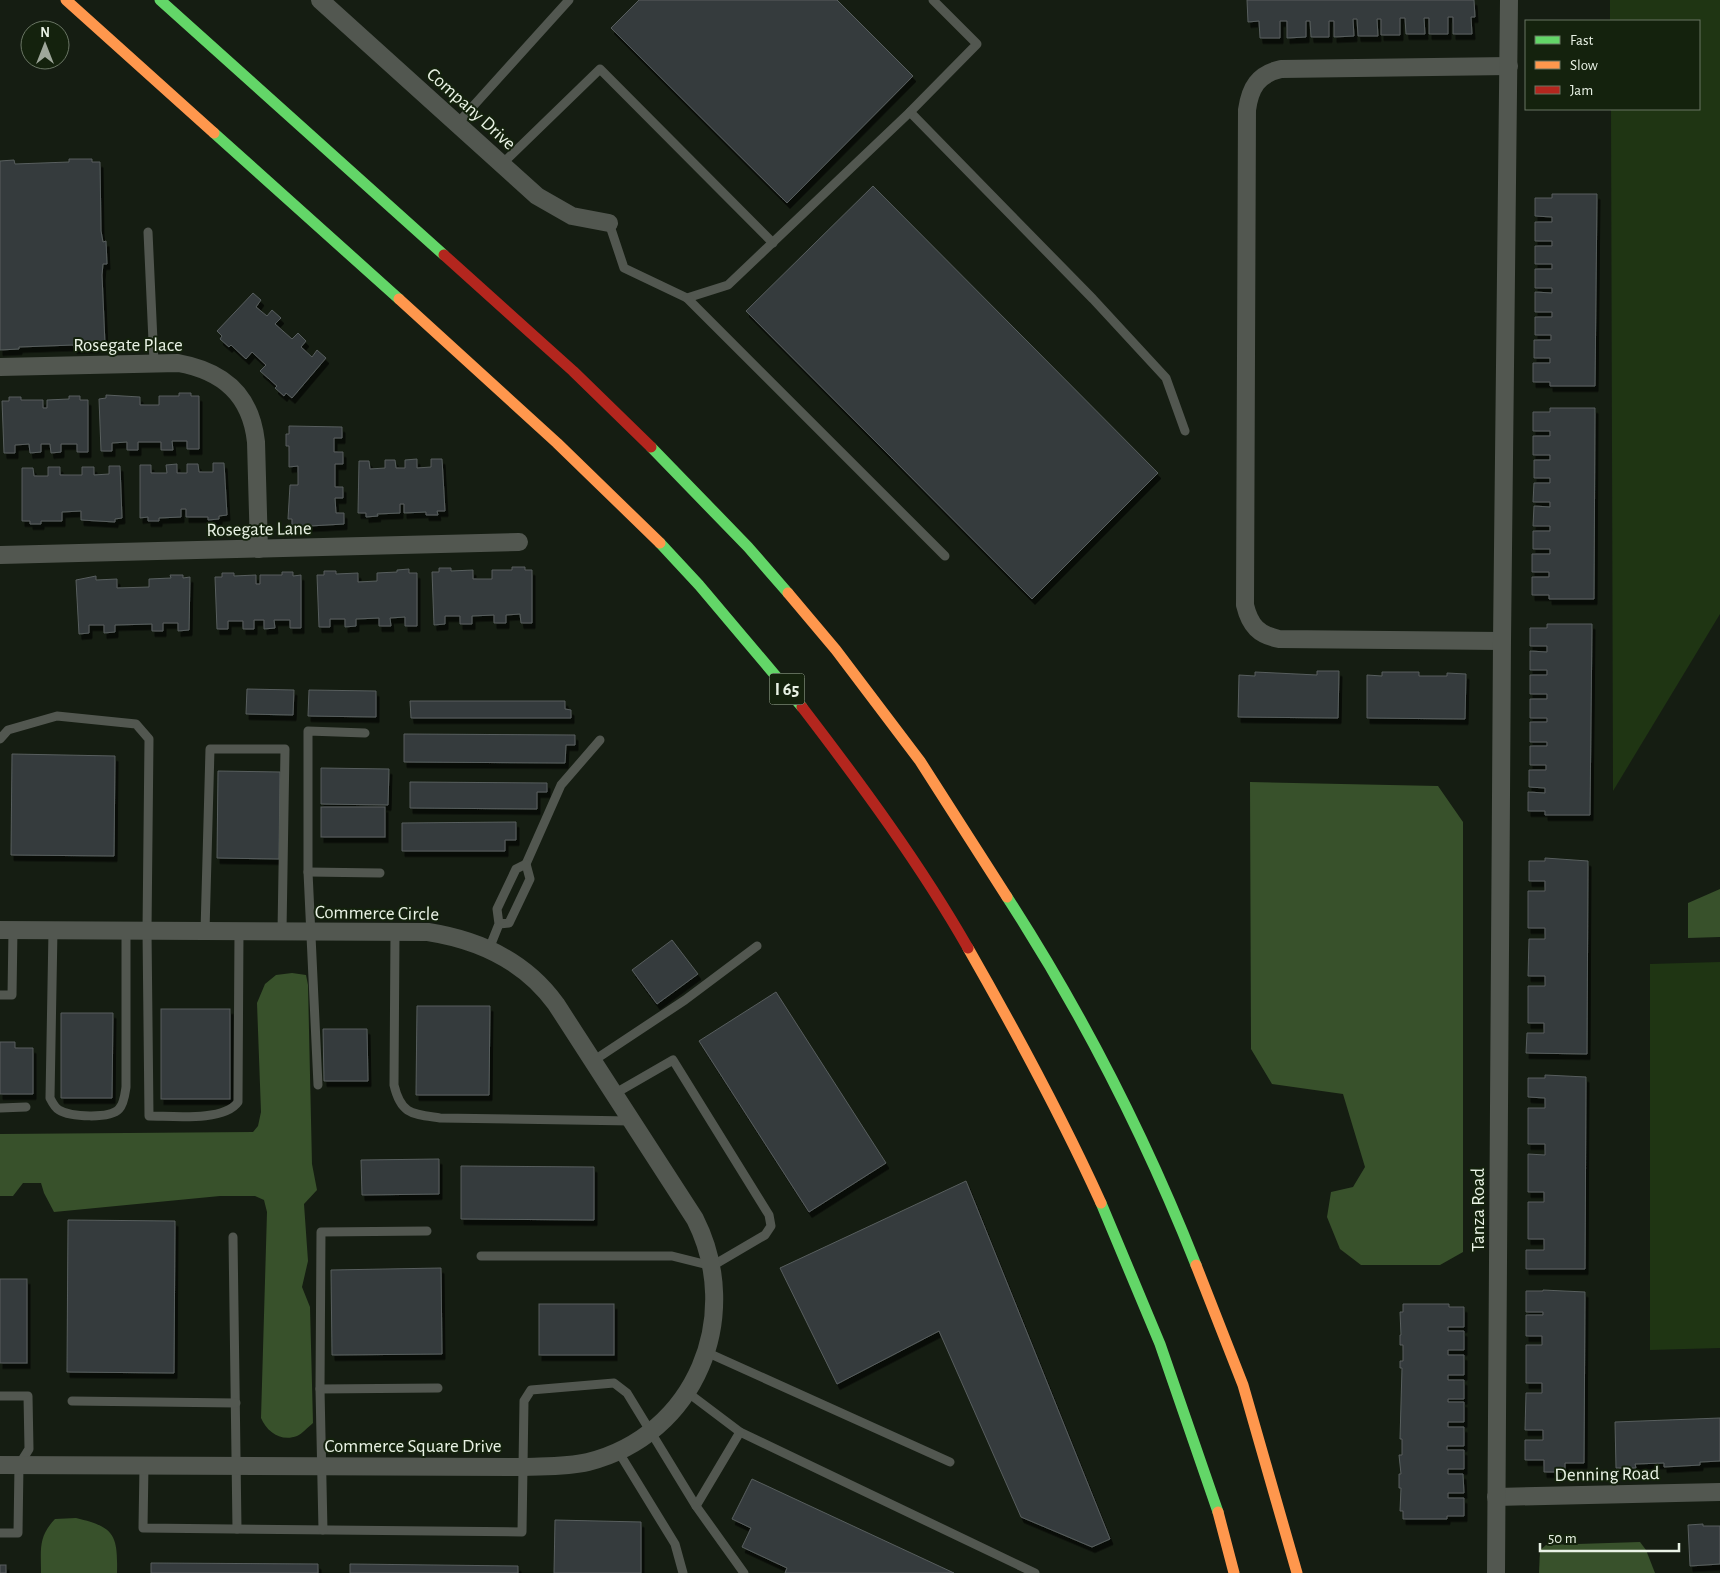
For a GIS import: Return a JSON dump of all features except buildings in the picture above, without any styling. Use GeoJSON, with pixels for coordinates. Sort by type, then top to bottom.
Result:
{"type":"FeatureCollection","features":[{"type":"Feature","properties":{"kind":"highway","name":"I 65"},"geometry":{"type":"LineString","coordinates":[[66,0],[534,420],[621,505],[699,585],[781,681],[859,785],[930,886],[994,990],[1071,1138],[1131,1268],[1182,1401],[1234,1573]]}},
{"type":"Feature","properties":{"kind":"highway"},"geometry":{"type":"LineString","coordinates":[[160,0],[573,371],[662,457],[748,546],[836,650],[920,761],[1049,962],[1130,1113],[1188,1245],[1243,1385],[1297,1573]]}},
{"type":"Feature","properties":{"kind":"street","name":"Company Drive"},"geometry":{"type":"LineString","coordinates":[[320,0],[537,196],[572,216],[609,223]]}},
{"type":"Feature","properties":{"kind":"street","name":"Tanza Road"},"geometry":{"type":"LineString","coordinates":[[1496,1573],[1500,847],[1510,0]]}},
{"type":"Feature","properties":{"kind":"street"},"geometry":{"type":"LineString","coordinates":[[1502,641],[1279,639],[1265,636],[1256,630],[1248,619],[1245,605],[1247,120],[1249,96],[1255,82],[1267,72],[1281,69],[1509,66]]}},
{"type":"Feature","properties":{"kind":"street","name":"Rosegate Place"},"geometry":{"type":"LineString","coordinates":[[0,366],[178,363],[200,367],[225,381],[244,404],[250,416],[256,442],[259,549]]}},
{"type":"Feature","properties":{"kind":"street","name":"Rosegate Lane"},"geometry":{"type":"LineString","coordinates":[[0,555],[519,542]]}},
{"type":"Feature","properties":{"kind":"street","name":"Commerce Circle"},"geometry":{"type":"LineString","coordinates":[[7,930],[428,932],[457,936],[489,948],[521,968],[546,990],[695,1219],[712,1266],[714,1284]]}},
{"type":"Feature","properties":{"kind":"street","name":"Commerce Square Drive"},"geometry":{"type":"LineString","coordinates":[[0,1465],[576,1465],[618,1451],[650,1431],[669,1415],[687,1392],[706,1352],[714,1317],[714,1284]]}},
{"type":"Feature","properties":{"kind":"street","name":"Denning Road"},"geometry":{"type":"LineString","coordinates":[[1496,1497],[1720,1492]]}},
{"type":"Feature","properties":{"kind":"lane"},"geometry":{"type":"LineString","coordinates":[[457,124],[569,0]]}},
{"type":"Feature","properties":{"kind":"lane"},"geometry":{"type":"LineString","coordinates":[[687,298],[728,285],[910,112],[976,44],[933,0]]}},
{"type":"Feature","properties":{"kind":"lane"},"geometry":{"type":"LineString","coordinates":[[502,164],[600,69],[773,243]]}},
{"type":"Feature","properties":{"kind":"lane"},"geometry":{"type":"LineString","coordinates":[[910,112],[1093,299],[1166,378],[1185,431]]}},
{"type":"Feature","properties":{"kind":"lane"},"geometry":{"type":"LineString","coordinates":[[609,223],[624,268],[687,298],[945,556]]}},
{"type":"Feature","properties":{"kind":"lane"},"geometry":{"type":"LineString","coordinates":[[148,232],[154,363]]}},
{"type":"Feature","properties":{"kind":"lane"},"geometry":{"type":"LineString","coordinates":[[0,738],[8,730],[57,716],[136,724],[149,739],[146,931],[149,1116],[218,1115],[232,1110],[238,1102],[239,931]]}},
{"type":"Feature","properties":{"kind":"lane"},"geometry":{"type":"LineString","coordinates":[[318,1085],[308,872],[308,731],[365,733]]}},
{"type":"Feature","properties":{"kind":"lane"},"geometry":{"type":"LineString","coordinates":[[499,924],[509,923],[530,879],[526,864],[561,785],[600,740]]}},
{"type":"Feature","properties":{"kind":"lane"},"geometry":{"type":"LineString","coordinates":[[204,931],[210,749],[285,749],[282,931]]}},
{"type":"Feature","properties":{"kind":"lane"},"geometry":{"type":"LineString","coordinates":[[489,948],[499,924],[497,909],[516,869],[526,864]]}},
{"type":"Feature","properties":{"kind":"lane"},"geometry":{"type":"LineString","coordinates":[[308,872],[380,873]]}},
{"type":"Feature","properties":{"kind":"lane"},"geometry":{"type":"LineString","coordinates":[[0,995],[12,995],[7,930]]}},
{"type":"Feature","properties":{"kind":"lane"},"geometry":{"type":"LineString","coordinates":[[53,930],[50,1098],[57,1109],[72,1116],[113,1113],[121,1108],[124,1098],[126,930]]}},
{"type":"Feature","properties":{"kind":"lane"},"geometry":{"type":"LineString","coordinates":[[395,932],[394,1085],[398,1101],[413,1114],[440,1118],[632,1121]]}},
{"type":"Feature","properties":{"kind":"lane"},"geometry":{"type":"LineString","coordinates":[[593,1061],[685,1000],[757,946]]}},
{"type":"Feature","properties":{"kind":"lane"},"geometry":{"type":"LineString","coordinates":[[481,1256],[672,1256],[712,1266],[765,1235],[771,1226],[769,1215],[673,1060],[614,1094]]}},
{"type":"Feature","properties":{"kind":"lane"},"geometry":{"type":"LineString","coordinates":[[0,1108],[26,1107]]}},
{"type":"Feature","properties":{"kind":"lane"},"geometry":{"type":"LineString","coordinates":[[323,1530],[320,1389],[321,1232],[427,1231]]}},
{"type":"Feature","properties":{"kind":"lane"},"geometry":{"type":"LineString","coordinates":[[233,1237],[237,1529]]}},
{"type":"Feature","properties":{"kind":"lane"},"geometry":{"type":"LineString","coordinates":[[706,1352],[950,1462]]}},
{"type":"Feature","properties":{"kind":"lane"},"geometry":{"type":"LineString","coordinates":[[144,1465],[143,1528],[522,1532],[524,1401],[532,1390],[614,1384],[627,1393],[696,1506],[744,1573]]}},
{"type":"Feature","properties":{"kind":"lane"},"geometry":{"type":"LineString","coordinates":[[320,1389],[438,1388]]}},
{"type":"Feature","properties":{"kind":"lane"},"geometry":{"type":"LineString","coordinates":[[687,1392],[740,1432],[1035,1573]]}},
{"type":"Feature","properties":{"kind":"lane"},"geometry":{"type":"LineString","coordinates":[[0,1396],[28,1396],[29,1449],[19,1465],[18,1533],[0,1533]]}},
{"type":"Feature","properties":{"kind":"lane"},"geometry":{"type":"LineString","coordinates":[[72,1401],[236,1402]]}},
{"type":"Feature","properties":{"kind":"lane"},"geometry":{"type":"LineString","coordinates":[[696,1506],[740,1432]]}},
{"type":"Feature","properties":{"kind":"lane"},"geometry":{"type":"LineString","coordinates":[[618,1451],[675,1544],[683,1573]]}},
{"type":"Feature","properties":{"kind":"shaded area"},"geometry":{"type":"Polygon","coordinates":[[[1610,0],[1720,0],[1720,614],[1613,791],[1611,110],[1700,110],[1700,20],[1610,20],[1610,0]]]}},
{"type":"Feature","properties":{"kind":"shaded area"},"geometry":{"type":"Polygon","coordinates":[[[1250,782],[1438,786],[1463,822],[1463,1252],[1440,1265],[1361,1265],[1340,1249],[1327,1217],[1331,1192],[1353,1187],[1365,1167],[1343,1094],[1272,1084],[1251,1049],[1250,782]]]}},
{"type":"Feature","properties":{"kind":"shaded area"},"geometry":{"type":"Polygon","coordinates":[[[1720,889],[1720,937],[1688,938],[1688,903],[1720,889]]]}},
{"type":"Feature","properties":{"kind":"shaded area"},"geometry":{"type":"Polygon","coordinates":[[[1720,962],[1720,1348],[1650,1350],[1650,964],[1720,962]]]}},
{"type":"Feature","properties":{"kind":"shaded area"},"geometry":{"type":"Polygon","coordinates":[[[292,973],[306,975],[308,985],[312,1164],[317,1190],[304,1204],[308,1261],[302,1287],[310,1307],[313,1423],[299,1435],[285,1438],[280,1437],[267,1428],[261,1418],[267,1212],[264,1200],[255,1196],[220,1196],[54,1212],[41,1183],[23,1183],[13,1196],[0,1196],[0,1134],[253,1132],[258,1126],[261,1112],[257,1003],[265,984],[276,975],[292,973]]]}},
{"type":"Feature","properties":{"kind":"shaded area"},"geometry":{"type":"Polygon","coordinates":[[[76,1518],[99,1525],[111,1534],[116,1549],[117,1573],[41,1573],[42,1544],[46,1532],[55,1519],[76,1518]]]}},
{"type":"Feature","properties":{"kind":"shaded area"},"geometry":{"type":"Polygon","coordinates":[[[1640,1542],[1646,1550],[1655,1573],[1539,1573],[1540,1550],[1546,1545],[1640,1542]]]}},
{"type":"Feature","properties":{"kind":"traffic: fast"},"geometry":{"type":"LineString","coordinates":[[160,0],[444,255]]}},
{"type":"Feature","properties":{"kind":"traffic: fast"},"geometry":{"type":"LineString","coordinates":[[214,133],[399,299]]}},
{"type":"Feature","properties":{"kind":"traffic: fast"},"geometry":{"type":"LineString","coordinates":[[651,447],[748,547],[788,593]]}},
{"type":"Feature","properties":{"kind":"traffic: fast"},"geometry":{"type":"LineString","coordinates":[[660,543],[699,585],[802,707]]}},
{"type":"Feature","properties":{"kind":"traffic: fast"},"geometry":{"type":"LineString","coordinates":[[1007,897],[1061,985],[1134,1122],[1196,1265]]}},
{"type":"Feature","properties":{"kind":"traffic: fast"},"geometry":{"type":"LineString","coordinates":[[1101,1203],[1160,1344],[1218,1512]]}},
{"type":"Feature","properties":{"kind":"traffic: slow"},"geometry":{"type":"LineString","coordinates":[[66,0],[214,133]]}},
{"type":"Feature","properties":{"kind":"traffic: slow"},"geometry":{"type":"LineString","coordinates":[[399,299],[557,443],[660,543]]}},
{"type":"Feature","properties":{"kind":"traffic: slow"},"geometry":{"type":"LineString","coordinates":[[788,593],[836,650],[920,761],[1007,897]]}},
{"type":"Feature","properties":{"kind":"traffic: slow"},"geometry":{"type":"LineString","coordinates":[[968,948],[1037,1074],[1101,1203]]}},
{"type":"Feature","properties":{"kind":"traffic: slow"},"geometry":{"type":"LineString","coordinates":[[1196,1265],[1243,1385],[1297,1573]]}},
{"type":"Feature","properties":{"kind":"traffic: slow"},"geometry":{"type":"LineString","coordinates":[[1218,1512],[1234,1573]]}},
{"type":"Feature","properties":{"kind":"traffic: jam"},"geometry":{"type":"LineString","coordinates":[[444,255],[573,371],[651,447]]}},
{"type":"Feature","properties":{"kind":"traffic: jam"},"geometry":{"type":"LineString","coordinates":[[802,707],[889,825],[950,917],[968,948]]}}]}
